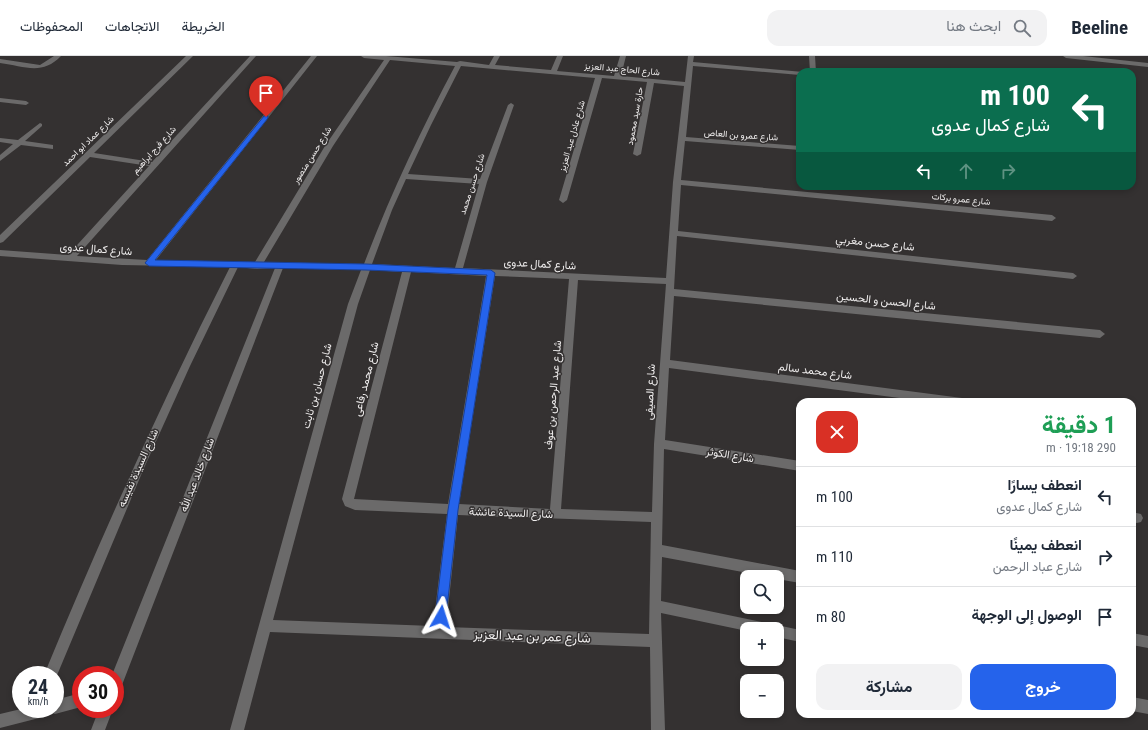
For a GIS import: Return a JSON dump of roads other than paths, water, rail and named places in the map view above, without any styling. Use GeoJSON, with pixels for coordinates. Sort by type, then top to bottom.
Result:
{"type":"FeatureCollection","features":[{"type":"Feature","properties":{"kind":"street"},"geometry":{"type":"LineString","coordinates":[[0,61],[40,67],[46,65],[58,56]]}},
{"type":"Feature","properties":{"kind":"street","name":"شارع عماد ابو احمد"},"geometry":{"type":"LineString","coordinates":[[0,240],[190,56]]}},
{"type":"Feature","properties":{"kind":"street","name":"شارع فرج ابراهيم"},"geometry":{"type":"LineString","coordinates":[[70,258],[253,56]]}},
{"type":"Feature","properties":{"kind":"street"},"geometry":{"type":"LineString","coordinates":[[149,263],[314,56]]}},
{"type":"Feature","properties":{"kind":"street","name":"شارع الحاج عبد العزيز"},"geometry":{"type":"LineString","coordinates":[[364,56],[388,59],[460,63],[688,84]]}},
{"type":"Feature","properties":{"kind":"street"},"geometry":{"type":"LineString","coordinates":[[492,66],[497,56]]}},
{"type":"Feature","properties":{"kind":"street"},"geometry":{"type":"LineString","coordinates":[[553,72],[560,56]]}},
{"type":"Feature","properties":{"kind":"street"},"geometry":{"type":"LineString","coordinates":[[617,78],[623,56]]}},
{"type":"Feature","properties":{"kind":"street"},"geometry":{"type":"LineString","coordinates":[[812,56],[813,68]]}},
{"type":"Feature","properties":{"kind":"street"},"geometry":{"type":"LineString","coordinates":[[1066,56],[1148,65]]}},
{"type":"Feature","properties":{"kind":"street","name":"شارع حسن منصور"},"geometry":{"type":"LineString","coordinates":[[257,266],[325,152],[388,59]]}},
{"type":"Feature","properties":{"kind":"street"},"geometry":{"type":"LineString","coordinates":[[691,60],[796,73]]}},
{"type":"Feature","properties":{"kind":"street","name":"شارع الصيفى"},"geometry":{"type":"LineString","coordinates":[[658,730],[655,606],[660,444],[664,363],[677,182],[691,60]]}},
{"type":"Feature","properties":{"kind":"street","name":"شارع حسان بن ثابت"},"geometry":{"type":"LineString","coordinates":[[237,730],[353,304],[388,210],[427,125],[460,63]]}},
{"type":"Feature","properties":{"kind":"street","name":"شارع عادل عبد العزيز"},"geometry":{"type":"LineString","coordinates":[[563,200],[599,76]]}},
{"type":"Feature","properties":{"kind":"street","name":"حارة سيد محمود"},"geometry":{"type":"LineString","coordinates":[[637,154],[651,81]]}},
{"type":"Feature","properties":{"kind":"street"},"geometry":{"type":"LineString","coordinates":[[0,100],[26,103]]}},
{"type":"Feature","properties":{"kind":"street","name":"شارع حسن محمد"},"geometry":{"type":"LineString","coordinates":[[458,271],[483,182],[511,105]]}},
{"type":"Feature","properties":{"kind":"street"},"geometry":{"type":"LineString","coordinates":[[0,159],[40,125]]}},
{"type":"Feature","properties":{"kind":"street","name":"شارع عمرو بن العاص"},"geometry":{"type":"LineString","coordinates":[[681,139],[796,148]]}},
{"type":"Feature","properties":{"kind":"street"},"geometry":{"type":"LineString","coordinates":[[0,140],[50,147]]}},
{"type":"Feature","properties":{"kind":"street"},"geometry":{"type":"LineString","coordinates":[[89,155],[154,165]]}},
{"type":"Feature","properties":{"kind":"street"},"geometry":{"type":"LineString","coordinates":[[404,176],[483,182]]}},
{"type":"Feature","properties":{"kind":"street","name":"شارع عمرو بركات"},"geometry":{"type":"LineString","coordinates":[[677,182],[1052,218]]}},
{"type":"Feature","properties":{"kind":"street","name":"شارع حسن مغربي"},"geometry":{"type":"LineString","coordinates":[[674,232],[1073,276]]}},
{"type":"Feature","properties":{"kind":"street","name":"شارع كمال عدوى"},"geometry":{"type":"LineString","coordinates":[[0,253],[149,263],[366,267],[458,271],[574,277],[670,286]]}},
{"type":"Feature","properties":{"kind":"street","name":"شارع السيدة نفيسه"},"geometry":{"type":"LineString","coordinates":[[55,666],[87,585],[140,462],[172,391],[235,265]]}},
{"type":"Feature","properties":{"kind":"street","name":"شارع خالد عبد الله"},"geometry":{"type":"LineString","coordinates":[[122,666],[280,266]]}},
{"type":"Feature","properties":{"kind":"street","name":"شارع محمد رفاعى"},"geometry":{"type":"LineString","coordinates":[[349,495],[407,269]]}},
{"type":"Feature","properties":{"kind":"street"},"geometry":{"type":"LineString","coordinates":[[439,632],[453,510],[491,273]]}},
{"type":"Feature","properties":{"kind":"street","name":"شارع عبد الرحمن بن عوف"},"geometry":{"type":"LineString","coordinates":[[555,514],[574,277]]}},
{"type":"Feature","properties":{"kind":"street","name":"شارع الحسن و الحسين"},"geometry":{"type":"LineString","coordinates":[[670,286],[1100,334]]}},
{"type":"Feature","properties":{"kind":"street","name":"شارع محمد سالم"},"geometry":{"type":"LineString","coordinates":[[664,363],[931,398]]}},
{"type":"Feature","properties":{"kind":"street","name":"شارع الكوثر"},"geometry":{"type":"LineString","coordinates":[[660,444],[796,465]]}},
{"type":"Feature","properties":{"kind":"street","name":"شارع السيدة عائشة"},"geometry":{"type":"LineString","coordinates":[[349,495],[349,502],[355,505],[657,517]]}},
{"type":"Feature","properties":{"kind":"street"},"geometry":{"type":"LineString","coordinates":[[657,550],[796,576]]}},
{"type":"Feature","properties":{"kind":"street"},"geometry":{"type":"LineString","coordinates":[[655,606],[740,624]]}},
{"type":"Feature","properties":{"kind":"street","name":"شارع عمر بن عبد العزيز"},"geometry":{"type":"LineString","coordinates":[[266,626],[655,641]]}},
{"type":"Feature","properties":{"kind":"street"},"geometry":{"type":"LineString","coordinates":[[784,633],[796,635]]}},
{"type":"Feature","properties":{"kind":"street"},"geometry":{"type":"LineString","coordinates":[[1136,640],[1148,642]]}},
{"type":"Feature","properties":{"kind":"street"},"geometry":{"type":"LineString","coordinates":[[1136,705],[1148,707]]}},
{"type":"Feature","properties":{"kind":"street"},"geometry":{"type":"LineString","coordinates":[[0,721],[12,718]]}},
{"type":"Feature","properties":{"kind":"street"},"geometry":{"type":"LineString","coordinates":[[98,730],[103,718]]}}]}
